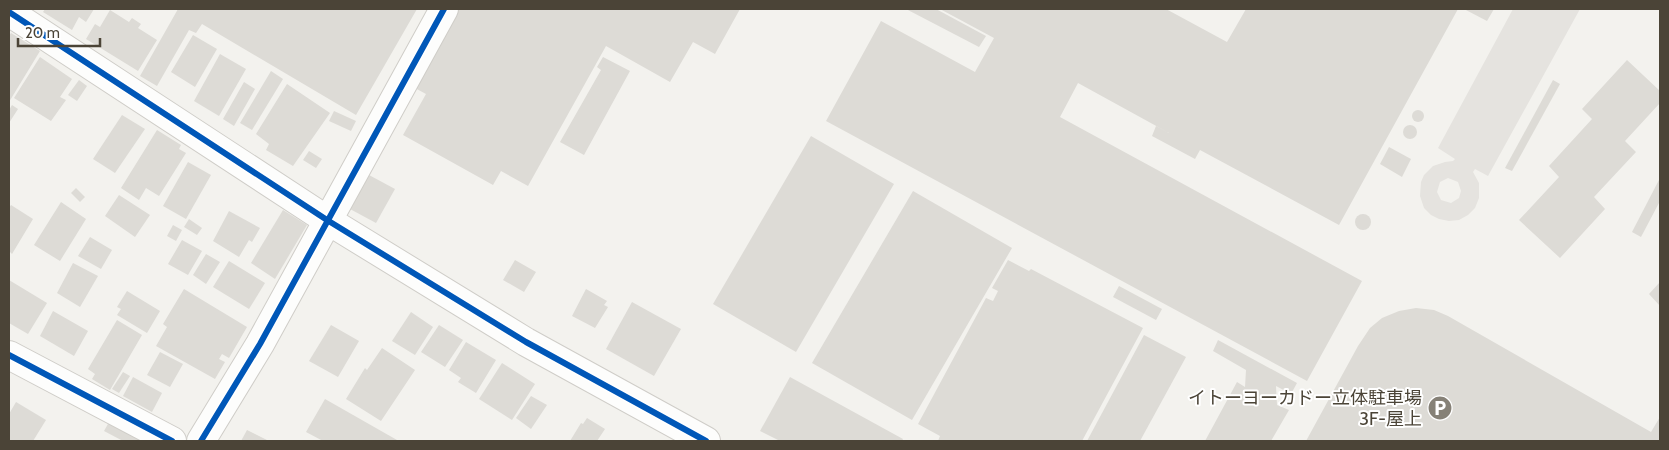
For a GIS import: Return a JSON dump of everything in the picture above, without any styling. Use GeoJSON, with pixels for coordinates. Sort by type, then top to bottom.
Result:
{"type":"FeatureCollection","features":[{"type":"Feature","properties":{"kind":"street"},"geometry":{"type":"LineString","coordinates":[[201,441],[260,344],[444,9]]}},
{"type":"Feature","properties":{"kind":"street"},"geometry":{"type":"LineString","coordinates":[[9,12],[328,220],[526,342],[706,441]]}},
{"type":"Feature","properties":{"kind":"street"},"geometry":{"type":"LineString","coordinates":[[9,355],[172,441]]}},
{"type":"Feature","properties":{"kind":"shaded area"},"geometry":{"type":"Polygon","coordinates":[[[1513,9],[1580,9],[1488,176],[1475,169],[1473,172],[1479,183],[1479,198],[1475,208],[1459,220],[1449,221],[1431,215],[1424,208],[1420,196],[1421,182],[1424,175],[1433,166],[1455,159],[1438,148],[1513,9]],[[1448,178],[1440,182],[1437,192],[1441,200],[1451,203],[1459,198],[1461,191],[1458,182],[1448,178]]]}},
{"type":"Feature","properties":{"kind":"building"},"geometry":{"type":"Polygon","coordinates":[[[45,9],[94,9],[86,22],[79,17],[72,30],[43,12],[45,9]]]}},
{"type":"Feature","properties":{"kind":"building"},"geometry":{"type":"Polygon","coordinates":[[[178,9],[417,9],[356,115],[202,24],[196,33],[189,30],[157,86],[140,76],[178,9]]]}},
{"type":"Feature","properties":{"kind":"building"},"geometry":{"type":"Polygon","coordinates":[[[457,9],[740,9],[715,54],[693,42],[670,82],[606,46],[528,186],[501,171],[493,185],[403,135],[426,94],[413,87],[457,9]]]}},
{"type":"Feature","properties":{"kind":"building"},"geometry":{"type":"Polygon","coordinates":[[[906,9],[936,9],[986,36],[979,47],[906,9]]]}},
{"type":"Feature","properties":{"kind":"building"},"geometry":{"type":"Polygon","coordinates":[[[940,9],[1166,9],[1227,42],[1246,9],[1458,9],[1339,225],[1200,150],[1195,159],[1152,136],[1156,126],[1169,133],[1078,83],[1060,117],[1362,281],[1307,381],[826,121],[881,21],[975,72],[994,38],[940,9]]]}},
{"type":"Feature","properties":{"kind":"building"},"geometry":{"type":"Polygon","coordinates":[[[1464,9],[1494,9],[1487,21],[1464,9]]]}},
{"type":"Feature","properties":{"kind":"building"},"geometry":{"type":"Polygon","coordinates":[[[110,10],[129,22],[132,18],[141,24],[138,28],[157,40],[138,71],[86,39],[95,24],[100,27],[110,10]]]}},
{"type":"Feature","properties":{"kind":"building"},"geometry":{"type":"Polygon","coordinates":[[[11,33],[40,51],[9,102],[9,36],[11,33]]]}},
{"type":"Feature","properties":{"kind":"building"},"geometry":{"type":"Polygon","coordinates":[[[193,35],[217,49],[195,87],[171,72],[193,35]]]}},
{"type":"Feature","properties":{"kind":"building"},"geometry":{"type":"Polygon","coordinates":[[[220,54],[246,69],[219,116],[194,101],[220,54]]]}},
{"type":"Feature","properties":{"kind":"building"},"geometry":{"type":"Polygon","coordinates":[[[40,57],[72,79],[60,97],[66,100],[51,121],[14,98],[40,57]]]}},
{"type":"Feature","properties":{"kind":"building"},"geometry":{"type":"Polygon","coordinates":[[[603,57],[630,71],[584,155],[560,142],[601,70],[597,67],[603,57]]]}},
{"type":"Feature","properties":{"kind":"building"},"geometry":{"type":"Polygon","coordinates":[[[1627,60],[1660,91],[1660,103],[1625,141],[1636,152],[1594,197],[1605,209],[1560,258],[1519,220],[1559,177],[1549,166],[1592,119],[1582,109],[1627,60]]]}},
{"type":"Feature","properties":{"kind":"building"},"geometry":{"type":"Polygon","coordinates":[[[271,71],[283,79],[252,130],[240,123],[271,71]]]}},
{"type":"Feature","properties":{"kind":"building"},"geometry":{"type":"Polygon","coordinates":[[[79,80],[87,86],[77,101],[68,95],[79,80]]]}},
{"type":"Feature","properties":{"kind":"building"},"geometry":{"type":"Polygon","coordinates":[[[1553,80],[1560,84],[1512,171],[1505,168],[1553,80]]]}},
{"type":"Feature","properties":{"kind":"building"},"geometry":{"type":"Polygon","coordinates":[[[244,82],[255,89],[234,126],[223,119],[244,82]]]}},
{"type":"Feature","properties":{"kind":"building"},"geometry":{"type":"Polygon","coordinates":[[[287,84],[330,113],[293,166],[266,150],[269,144],[256,134],[287,84]]]}},
{"type":"Feature","properties":{"kind":"building"},"geometry":{"type":"Polygon","coordinates":[[[12,105],[18,109],[9,123],[9,110],[12,105]]]}},
{"type":"Feature","properties":{"kind":"building"},"geometry":{"type":"Polygon","coordinates":[[[1416,110],[1420,110],[1424,116],[1420,122],[1416,122],[1412,118],[1412,114],[1416,110]]]}},
{"type":"Feature","properties":{"kind":"building"},"geometry":{"type":"Polygon","coordinates":[[[334,111],[356,121],[351,131],[329,121],[334,111]]]}},
{"type":"Feature","properties":{"kind":"building"},"geometry":{"type":"Polygon","coordinates":[[[122,115],[145,129],[115,173],[93,159],[122,115]]]}},
{"type":"Feature","properties":{"kind":"building"},"geometry":{"type":"Polygon","coordinates":[[[1410,125],[1415,127],[1417,132],[1415,137],[1410,139],[1405,137],[1403,132],[1405,127],[1410,125]]]}},
{"type":"Feature","properties":{"kind":"building"},"geometry":{"type":"Polygon","coordinates":[[[157,130],[181,145],[179,149],[186,153],[159,196],[146,188],[139,200],[121,188],[157,130]]]}},
{"type":"Feature","properties":{"kind":"building"},"geometry":{"type":"Polygon","coordinates":[[[811,136],[894,184],[796,352],[713,304],[811,136]]]}},
{"type":"Feature","properties":{"kind":"building"},"geometry":{"type":"Polygon","coordinates":[[[1389,147],[1411,159],[1402,177],[1380,164],[1389,147]]]}},
{"type":"Feature","properties":{"kind":"building"},"geometry":{"type":"Polygon","coordinates":[[[309,151],[322,159],[316,168],[303,160],[309,151]]]}},
{"type":"Feature","properties":{"kind":"building"},"geometry":{"type":"Polygon","coordinates":[[[188,162],[211,175],[186,219],[163,206],[188,162]]]}},
{"type":"Feature","properties":{"kind":"building"},"geometry":{"type":"Polygon","coordinates":[[[369,175],[395,189],[376,223],[350,209],[369,175]]]}},
{"type":"Feature","properties":{"kind":"building"},"geometry":{"type":"Polygon","coordinates":[[[1660,178],[1660,201],[1641,237],[1632,232],[1660,178]]]}},
{"type":"Feature","properties":{"kind":"building"},"geometry":{"type":"Polygon","coordinates":[[[76,188],[85,197],[80,202],[71,193],[76,188]]]}},
{"type":"Feature","properties":{"kind":"building"},"geometry":{"type":"Polygon","coordinates":[[[913,191],[1012,248],[912,420],[812,363],[913,191]]]}},
{"type":"Feature","properties":{"kind":"building"},"geometry":{"type":"Polygon","coordinates":[[[119,195],[150,215],[135,237],[105,216],[119,195]]]}},
{"type":"Feature","properties":{"kind":"building"},"geometry":{"type":"Polygon","coordinates":[[[61,202],[86,219],[60,261],[34,245],[61,202]]]}},
{"type":"Feature","properties":{"kind":"building"},"geometry":{"type":"Polygon","coordinates":[[[11,205],[33,219],[12,254],[9,251],[9,208],[11,205]]]}},
{"type":"Feature","properties":{"kind":"building"},"geometry":{"type":"Polygon","coordinates":[[[283,210],[307,225],[275,279],[251,263],[283,210]]]}},
{"type":"Feature","properties":{"kind":"building"},"geometry":{"type":"Polygon","coordinates":[[[229,211],[260,228],[252,242],[249,240],[239,257],[213,241],[229,211]]]}},
{"type":"Feature","properties":{"kind":"building"},"geometry":{"type":"Polygon","coordinates":[[[1363,214],[1369,216],[1371,222],[1369,228],[1363,230],[1357,228],[1355,222],[1357,216],[1363,214]]]}},
{"type":"Feature","properties":{"kind":"building"},"geometry":{"type":"Polygon","coordinates":[[[189,219],[202,228],[197,235],[184,227],[189,219]]]}},
{"type":"Feature","properties":{"kind":"building"},"geometry":{"type":"Polygon","coordinates":[[[173,225],[182,230],[176,241],[167,236],[173,225]]]}},
{"type":"Feature","properties":{"kind":"building"},"geometry":{"type":"Polygon","coordinates":[[[90,237],[112,250],[101,269],[78,256],[90,237]]]}},
{"type":"Feature","properties":{"kind":"building"},"geometry":{"type":"Polygon","coordinates":[[[182,240],[202,251],[188,275],[168,264],[182,240]]]}},
{"type":"Feature","properties":{"kind":"building"},"geometry":{"type":"Polygon","coordinates":[[[206,254],[220,262],[206,284],[193,275],[206,254]]]}},
{"type":"Feature","properties":{"kind":"building"},"geometry":{"type":"Polygon","coordinates":[[[515,260],[536,272],[524,292],[503,280],[515,260]]]}},
{"type":"Feature","properties":{"kind":"building"},"geometry":{"type":"Polygon","coordinates":[[[1008,260],[1029,271],[1031,269],[1143,328],[1082,441],[938,441],[940,436],[918,424],[986,298],[993,301],[998,291],[992,288],[1008,260]]]}},
{"type":"Feature","properties":{"kind":"building"},"geometry":{"type":"Polygon","coordinates":[[[229,261],[265,283],[249,309],[213,287],[229,261]]]}},
{"type":"Feature","properties":{"kind":"building"},"geometry":{"type":"Polygon","coordinates":[[[73,263],[98,276],[80,307],[57,293],[73,263]]]}},
{"type":"Feature","properties":{"kind":"building"},"geometry":{"type":"Polygon","coordinates":[[[9,280],[47,303],[28,334],[9,323],[9,280]]]}},
{"type":"Feature","properties":{"kind":"building"},"geometry":{"type":"Polygon","coordinates":[[[1660,282],[1660,306],[1649,294],[1660,282]]]}},
{"type":"Feature","properties":{"kind":"building"},"geometry":{"type":"Polygon","coordinates":[[[1119,286],[1162,309],[1156,320],[1113,297],[1119,286]]]}},
{"type":"Feature","properties":{"kind":"building"},"geometry":{"type":"Polygon","coordinates":[[[184,289],[247,327],[229,358],[222,354],[219,359],[225,362],[215,379],[156,346],[167,327],[163,324],[184,289]]]}},
{"type":"Feature","properties":{"kind":"building"},"geometry":{"type":"Polygon","coordinates":[[[586,289],[607,301],[604,305],[608,307],[595,328],[572,316],[586,289]]]}},
{"type":"Feature","properties":{"kind":"building"},"geometry":{"type":"Polygon","coordinates":[[[127,291],[160,311],[147,333],[117,315],[121,309],[117,307],[127,291]]]}},
{"type":"Feature","properties":{"kind":"building"},"geometry":{"type":"Polygon","coordinates":[[[632,302],[681,329],[654,376],[606,349],[632,302]]]}},
{"type":"Feature","properties":{"kind":"building"},"geometry":{"type":"Polygon","coordinates":[[[1416,308],[1434,310],[1448,316],[1651,432],[1660,417],[1660,441],[1306,441],[1358,346],[1370,328],[1382,318],[1399,311],[1416,308]]]}},
{"type":"Feature","properties":{"kind":"building"},"geometry":{"type":"Polygon","coordinates":[[[53,311],[88,331],[74,356],[40,336],[53,311]]]}},
{"type":"Feature","properties":{"kind":"building"},"geometry":{"type":"Polygon","coordinates":[[[411,312],[433,327],[415,355],[392,341],[411,312]]]}},
{"type":"Feature","properties":{"kind":"building"},"geometry":{"type":"Polygon","coordinates":[[[117,320],[142,335],[110,390],[92,379],[95,374],[88,369],[117,320]]]}},
{"type":"Feature","properties":{"kind":"building"},"geometry":{"type":"Polygon","coordinates":[[[331,325],[359,341],[338,377],[309,361],[331,325]]]}},
{"type":"Feature","properties":{"kind":"building"},"geometry":{"type":"Polygon","coordinates":[[[439,325],[463,340],[445,367],[421,352],[439,325]]]}},
{"type":"Feature","properties":{"kind":"building"},"geometry":{"type":"Polygon","coordinates":[[[1144,335],[1186,357],[1140,441],[1087,441],[1144,335]]]}},
{"type":"Feature","properties":{"kind":"building"},"geometry":{"type":"Polygon","coordinates":[[[1218,340],[1297,383],[1291,394],[1276,386],[1277,405],[1289,410],[1271,441],[1205,441],[1237,382],[1245,387],[1246,370],[1213,351],[1218,340]]]}},
{"type":"Feature","properties":{"kind":"building"},"geometry":{"type":"Polygon","coordinates":[[[466,342],[496,360],[476,393],[458,382],[461,378],[449,370],[466,342]]]}},
{"type":"Feature","properties":{"kind":"building"},"geometry":{"type":"Polygon","coordinates":[[[382,348],[415,370],[381,421],[346,399],[365,368],[367,370],[382,348]]]}},
{"type":"Feature","properties":{"kind":"building"},"geometry":{"type":"Polygon","coordinates":[[[160,352],[183,364],[170,387],[147,375],[160,352]]]}},
{"type":"Feature","properties":{"kind":"building"},"geometry":{"type":"Polygon","coordinates":[[[502,363],[535,384],[512,420],[479,399],[502,363]]]}},
{"type":"Feature","properties":{"kind":"building"},"geometry":{"type":"Polygon","coordinates":[[[123,372],[130,376],[119,393],[112,389],[123,372]]]}},
{"type":"Feature","properties":{"kind":"building"},"geometry":{"type":"Polygon","coordinates":[[[133,377],[162,393],[152,412],[123,396],[133,377]]]}},
{"type":"Feature","properties":{"kind":"building"},"geometry":{"type":"Polygon","coordinates":[[[790,377],[903,439],[902,441],[780,441],[760,431],[790,377]]]}},
{"type":"Feature","properties":{"kind":"building"},"geometry":{"type":"Polygon","coordinates":[[[531,396],[547,405],[531,429],[516,418],[531,396]]]}},
{"type":"Feature","properties":{"kind":"building"},"geometry":{"type":"Polygon","coordinates":[[[325,399],[397,440],[323,441],[306,432],[325,399]]]}},
{"type":"Feature","properties":{"kind":"building"},"geometry":{"type":"Polygon","coordinates":[[[16,402],[46,420],[33,441],[9,441],[9,414],[16,402]]]}},
{"type":"Feature","properties":{"kind":"building"},"geometry":{"type":"Polygon","coordinates":[[[113,415],[143,432],[138,441],[123,441],[104,431],[113,415]]]}},
{"type":"Feature","properties":{"kind":"building"},"geometry":{"type":"Polygon","coordinates":[[[587,418],[605,429],[597,441],[570,441],[581,423],[583,424],[587,418]]]}},
{"type":"Feature","properties":{"kind":"building"},"geometry":{"type":"Polygon","coordinates":[[[247,430],[269,441],[241,441],[247,430]]]}},
{"type":"Feature","properties":{"kind":"cycle path"},"geometry":{"type":"LineString","coordinates":[[201,441],[260,344],[444,9]]}},
{"type":"Feature","properties":{"kind":"cycle path"},"geometry":{"type":"LineString","coordinates":[[9,12],[327,220],[526,342],[706,441]]}},
{"type":"Feature","properties":{"kind":"cycle path"},"geometry":{"type":"LineString","coordinates":[[9,355],[172,441]]}},
{"type":"Feature","properties":{"kind":"place","name":"イトーヨーカドー立体駐車場 3F-屋上"},"geometry":{"type":"Point","coordinates":[1440,408]}}]}
